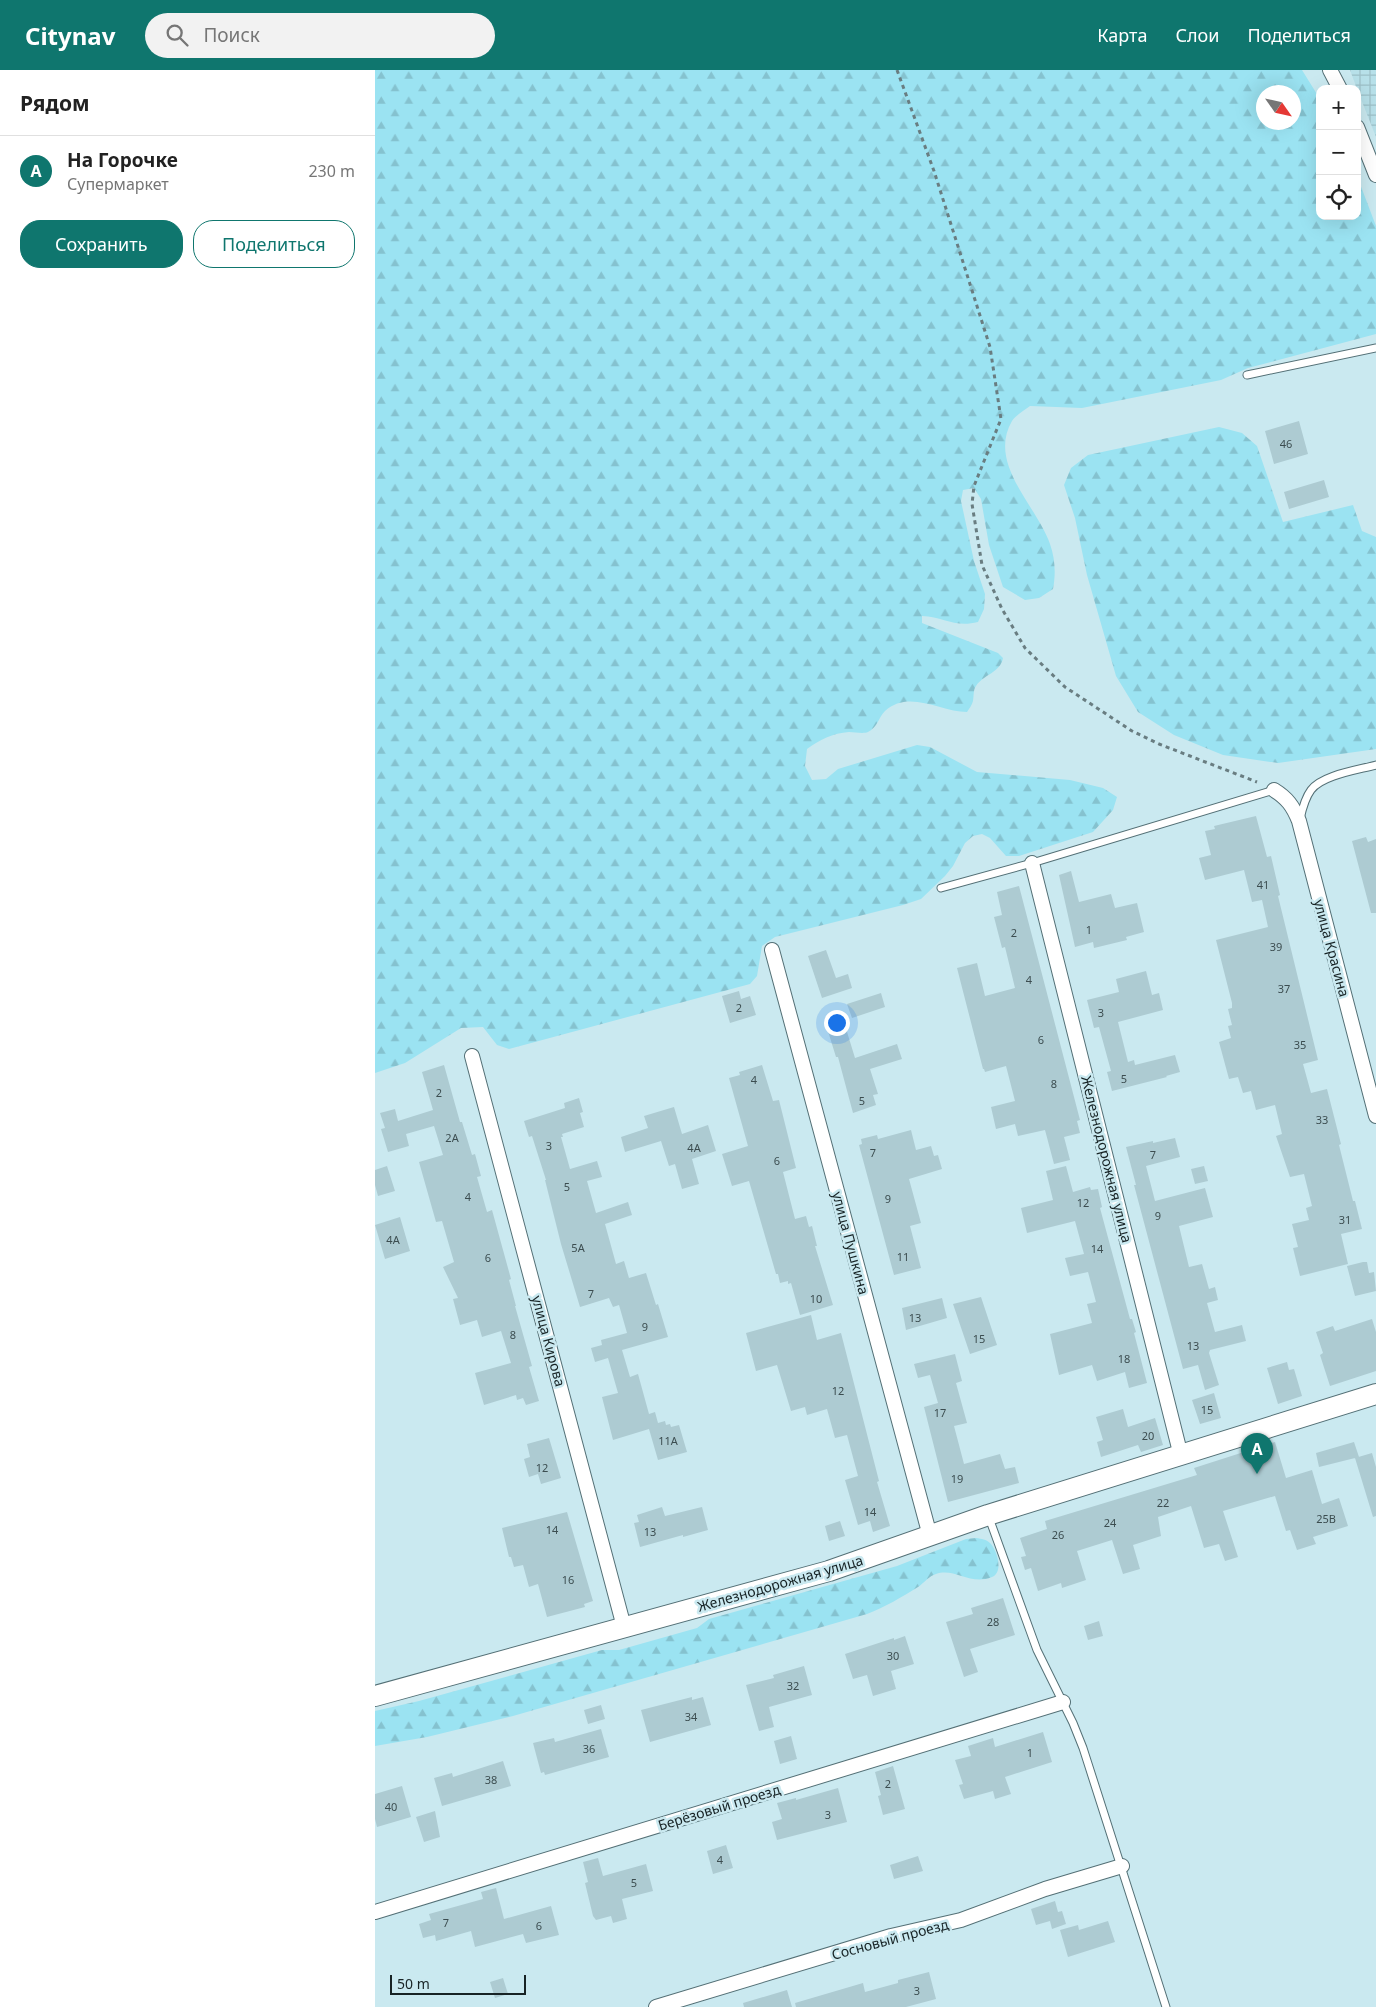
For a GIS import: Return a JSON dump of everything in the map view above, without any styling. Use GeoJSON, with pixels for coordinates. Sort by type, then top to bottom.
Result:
{"type":"FeatureCollection","features":[{"type":"Feature","properties":{"kind":"street"},"geometry":{"type":"LineString","coordinates":[[1329,70],[1338,85]]}},
{"type":"Feature","properties":{"kind":"street"},"geometry":{"type":"LineString","coordinates":[[1358,130],[1376,175]]}},
{"type":"Feature","properties":{"kind":"street","name":"улица Красина"},"geometry":{"type":"LineString","coordinates":[[1274,790],[1285,797],[1292,805],[1299,821],[1376,1116]]}},
{"type":"Feature","properties":{"kind":"street","name":"Железнодорожная улица"},"geometry":{"type":"LineString","coordinates":[[1032,863],[1181,1456]]}},
{"type":"Feature","properties":{"kind":"street","name":"улица Пушкина"},"geometry":{"type":"LineString","coordinates":[[772,950],[930,1536]]}},
{"type":"Feature","properties":{"kind":"street","name":"улица Кирова"},"geometry":{"type":"LineString","coordinates":[[472,1056],[624,1627]]}},
{"type":"Feature","properties":{"kind":"street","name":"Железнодорожная улица"},"geometry":{"type":"LineString","coordinates":[[375,1696],[829,1571],[988,1515],[1376,1394]]}},
{"type":"Feature","properties":{"kind":"street","name":"Берёзовый проезд"},"geometry":{"type":"LineString","coordinates":[[375,1912],[1063,1702]]}},
{"type":"Feature","properties":{"kind":"street","name":"Сосновый проезд"},"geometry":{"type":"LineString","coordinates":[[656,2007],[891,1936],[961,1920],[1045,1889],[1122,1866]]}},
{"type":"Feature","properties":{"kind":"lane"},"geometry":{"type":"LineString","coordinates":[[1247,375],[1376,348]]}},
{"type":"Feature","properties":{"kind":"lane"},"geometry":{"type":"LineString","coordinates":[[1299,821],[1311,790],[1318,783],[1330,777],[1376,765]]}},
{"type":"Feature","properties":{"kind":"lane"},"geometry":{"type":"LineString","coordinates":[[941,888],[1032,863],[1274,790]]}},
{"type":"Feature","properties":{"kind":"lane"},"geometry":{"type":"LineString","coordinates":[[988,1515],[1037,1650],[1083,1748],[1166,2007]]}},
{"type":"Feature","properties":{"kind":"path"},"geometry":{"type":"LineString","coordinates":[[897,70],[934,171],[990,347],[1001,419],[974,486],[973,504],[982,566],[1002,608],[1025,648],[1065,688],[1132,730],[1159,744],[1274,790]]}},
{"type":"Feature","properties":{"kind":"shaded area"},"geometry":{"type":"Polygon","coordinates":[[[1350,70],[1376,70],[1376,137],[1361,99],[1361,85],[1356,85],[1350,70]]]}},
{"type":"Feature","properties":{"kind":"green space"},"geometry":{"type":"Polygon","coordinates":[[[375,70],[1302,70],[1316,93],[1316,220],[1361,220],[1361,187],[1376,226],[1376,334],[1248,368],[1221,380],[1082,408],[1030,406],[1012,421],[1006,437],[1006,453],[1010,469],[1017,484],[1050,544],[1054,566],[1053,589],[1039,598],[1025,600],[1003,587],[989,545],[981,499],[974,488],[963,490],[961,501],[974,561],[985,594],[984,609],[978,622],[970,624],[922,616],[922,623],[998,653],[1003,658],[999,667],[976,686],[973,702],[967,712],[925,703],[904,702],[894,705],[885,711],[874,728],[868,732],[849,732],[832,735],[807,749],[805,766],[812,780],[826,779],[838,769],[917,745],[930,747],[977,772],[1070,780],[1103,788],[1117,797],[1113,810],[1093,832],[1019,856],[1006,856],[990,838],[982,834],[973,836],[965,843],[953,866],[945,876],[921,899],[775,937],[762,946],[757,976],[750,984],[509,1049],[497,1045],[483,1027],[461,1028],[405,1063],[375,1073],[375,70]]]}},
{"type":"Feature","properties":{"kind":"green space"},"geometry":{"type":"Polygon","coordinates":[[[1219,427],[1242,433],[1257,446],[1283,522],[1353,505],[1362,531],[1376,537],[1376,749],[1278,763],[1223,755],[1174,735],[1138,712],[1116,676],[1087,575],[1075,518],[1064,485],[1071,468],[1088,455],[1219,427]]]}},
{"type":"Feature","properties":{"kind":"green space"},"geometry":{"type":"Polygon","coordinates":[[[966,1539],[984,1539],[993,1546],[998,1561],[998,1571],[992,1577],[977,1579],[943,1572],[929,1578],[900,1598],[867,1614],[513,1716],[427,1737],[375,1746],[375,1711],[419,1701],[602,1650],[619,1650],[697,1628],[709,1619],[897,1566],[966,1539]]]}},
{"type":"Feature","properties":{"kind":"building"},"geometry":{"type":"Polygon","coordinates":[[[1299,421],[1308,454],[1274,464],[1265,431],[1299,421]]]}},
{"type":"Feature","properties":{"kind":"building"},"geometry":{"type":"Polygon","coordinates":[[[1324,480],[1329,497],[1289,509],[1284,492],[1324,480]]]}},
{"type":"Feature","properties":{"kind":"building"},"geometry":{"type":"Polygon","coordinates":[[[1256,816],[1267,857],[1271,856],[1280,895],[1278,896],[1318,1060],[1303,1064],[1311,1093],[1327,1089],[1353,1201],[1355,1201],[1362,1229],[1341,1234],[1348,1264],[1300,1276],[1293,1248],[1298,1247],[1292,1224],[1309,1220],[1306,1208],[1312,1206],[1304,1174],[1290,1177],[1276,1136],[1282,1134],[1275,1105],[1256,1110],[1251,1091],[1243,1093],[1238,1077],[1229,1079],[1219,1042],[1231,1038],[1228,1026],[1232,1025],[1228,1009],[1232,1008],[1232,1003],[1216,940],[1268,927],[1262,900],[1252,902],[1244,870],[1205,880],[1199,858],[1211,855],[1205,831],[1215,829],[1214,826],[1256,816]]]}},
{"type":"Feature","properties":{"kind":"building"},"geometry":{"type":"Polygon","coordinates":[[[1366,837],[1368,842],[1376,839],[1376,913],[1371,913],[1352,841],[1366,837]]]}},
{"type":"Feature","properties":{"kind":"building"},"geometry":{"type":"Polygon","coordinates":[[[1071,871],[1079,902],[1111,894],[1115,908],[1137,903],[1144,932],[1126,937],[1127,940],[1094,948],[1093,942],[1075,947],[1059,875],[1071,871]]]}},
{"type":"Feature","properties":{"kind":"building"},"geometry":{"type":"Polygon","coordinates":[[[1019,886],[1080,1120],[1077,1121],[1080,1133],[1064,1137],[1070,1160],[1054,1164],[1045,1130],[1018,1136],[1015,1124],[996,1129],[991,1107],[1015,1101],[1006,1066],[985,1072],[983,1069],[957,968],[977,963],[985,996],[1015,988],[1005,947],[1002,948],[994,917],[1002,915],[997,892],[1019,886]]]}},
{"type":"Feature","properties":{"kind":"building"},"geometry":{"type":"Polygon","coordinates":[[[826,950],[836,978],[848,974],[852,988],[822,998],[808,956],[826,950]]]}},
{"type":"Feature","properties":{"kind":"building"},"geometry":{"type":"Polygon","coordinates":[[[1146,971],[1152,995],[1159,993],[1163,1010],[1118,1022],[1128,1062],[1134,1060],[1135,1065],[1175,1055],[1180,1072],[1112,1091],[1107,1072],[1111,1071],[1099,1027],[1094,1028],[1087,1000],[1119,992],[1116,979],[1146,971]]]}},
{"type":"Feature","properties":{"kind":"building"},"geometry":{"type":"Polygon","coordinates":[[[739,991],[741,999],[750,996],[756,1015],[730,1023],[722,996],[739,991]]]}},
{"type":"Feature","properties":{"kind":"building"},"geometry":{"type":"Polygon","coordinates":[[[881,993],[885,1007],[852,1018],[847,1004],[881,993]]]}},
{"type":"Feature","properties":{"kind":"building"},"geometry":{"type":"Polygon","coordinates":[[[844,1022],[855,1058],[897,1044],[902,1059],[870,1069],[878,1094],[873,1095],[876,1105],[853,1113],[838,1057],[836,1057],[827,1028],[844,1022]]]}},
{"type":"Feature","properties":{"kind":"building"},"geometry":{"type":"Polygon","coordinates":[[[444,1065],[460,1122],[462,1122],[472,1155],[475,1154],[481,1176],[477,1177],[487,1212],[492,1210],[511,1279],[509,1280],[515,1306],[532,1366],[529,1367],[539,1401],[526,1405],[523,1398],[517,1400],[516,1395],[484,1405],[475,1373],[511,1363],[501,1331],[482,1337],[477,1320],[460,1325],[453,1299],[458,1298],[443,1267],[454,1262],[442,1221],[436,1222],[419,1162],[443,1155],[434,1126],[406,1134],[409,1146],[388,1152],[381,1129],[385,1128],[380,1113],[395,1109],[398,1121],[433,1110],[422,1072],[444,1065]]]}},
{"type":"Feature","properties":{"kind":"building"},"geometry":{"type":"Polygon","coordinates":[[[762,1065],[773,1101],[779,1100],[796,1168],[783,1172],[795,1219],[806,1216],[809,1227],[812,1226],[817,1246],[815,1246],[833,1305],[800,1315],[791,1283],[788,1284],[788,1281],[780,1283],[778,1274],[776,1274],[749,1181],[732,1186],[722,1154],[748,1146],[729,1078],[740,1075],[739,1072],[762,1065]]]}},
{"type":"Feature","properties":{"kind":"building"},"geometry":{"type":"Polygon","coordinates":[[[579,1098],[583,1112],[580,1113],[584,1127],[562,1134],[563,1137],[561,1137],[570,1169],[597,1161],[602,1177],[587,1181],[596,1213],[628,1202],[632,1215],[605,1224],[616,1264],[624,1261],[629,1278],[646,1273],[668,1337],[622,1350],[630,1377],[638,1374],[649,1414],[655,1412],[658,1423],[665,1421],[666,1425],[670,1424],[671,1427],[679,1425],[687,1452],[658,1460],[649,1429],[613,1440],[602,1397],[618,1393],[608,1358],[595,1362],[591,1348],[602,1345],[601,1340],[627,1333],[619,1305],[613,1307],[609,1298],[580,1307],[561,1244],[546,1180],[532,1136],[529,1137],[524,1121],[565,1108],[564,1103],[579,1098]]]}},
{"type":"Feature","properties":{"kind":"building"},"geometry":{"type":"Polygon","coordinates":[[[674,1107],[682,1134],[708,1125],[716,1151],[692,1159],[699,1184],[682,1189],[675,1164],[669,1166],[661,1141],[625,1152],[621,1137],[648,1128],[644,1116],[674,1107]]]}},
{"type":"Feature","properties":{"kind":"building"},"geometry":{"type":"Polygon","coordinates":[[[911,1130],[916,1150],[931,1146],[934,1156],[938,1155],[942,1169],[909,1179],[921,1223],[910,1226],[921,1268],[894,1275],[859,1145],[862,1144],[861,1139],[877,1135],[878,1139],[911,1130]]]}},
{"type":"Feature","properties":{"kind":"building"},"geometry":{"type":"Polygon","coordinates":[[[1175,1138],[1180,1157],[1146,1166],[1155,1201],[1205,1188],[1213,1217],[1179,1226],[1189,1267],[1202,1264],[1209,1289],[1215,1287],[1218,1300],[1207,1303],[1215,1332],[1242,1325],[1246,1341],[1210,1350],[1209,1353],[1219,1385],[1205,1390],[1198,1365],[1183,1369],[1134,1185],[1136,1185],[1126,1147],[1175,1138]]]}},
{"type":"Feature","properties":{"kind":"building"},"geometry":{"type":"Polygon","coordinates":[[[387,1166],[395,1191],[378,1196],[375,1185],[375,1170],[387,1166]]]}},
{"type":"Feature","properties":{"kind":"building"},"geometry":{"type":"Polygon","coordinates":[[[1066,1166],[1073,1192],[1090,1187],[1091,1190],[1098,1189],[1102,1207],[1100,1208],[1130,1319],[1132,1319],[1136,1332],[1134,1333],[1147,1383],[1129,1388],[1125,1372],[1097,1381],[1092,1365],[1059,1375],[1050,1334],[1092,1323],[1087,1304],[1096,1302],[1088,1272],[1070,1276],[1065,1258],[1084,1254],[1075,1221],[1027,1233],[1021,1208],[1053,1200],[1046,1171],[1066,1166]]]}},
{"type":"Feature","properties":{"kind":"building"},"geometry":{"type":"Polygon","coordinates":[[[1204,1166],[1208,1181],[1195,1184],[1191,1169],[1204,1166]]]}},
{"type":"Feature","properties":{"kind":"building"},"geometry":{"type":"Polygon","coordinates":[[[400,1217],[410,1251],[385,1259],[375,1225],[400,1217]]]}},
{"type":"Feature","properties":{"kind":"building"},"geometry":{"type":"Polygon","coordinates":[[[1367,1262],[1369,1273],[1374,1272],[1376,1291],[1355,1296],[1347,1266],[1367,1262]]]}},
{"type":"Feature","properties":{"kind":"building"},"geometry":{"type":"Polygon","coordinates":[[[981,1297],[997,1345],[970,1354],[953,1304],[981,1297]]]}},
{"type":"Feature","properties":{"kind":"building"},"geometry":{"type":"Polygon","coordinates":[[[942,1298],[947,1318],[906,1330],[902,1308],[942,1298]]]}},
{"type":"Feature","properties":{"kind":"building"},"geometry":{"type":"Polygon","coordinates":[[[811,1315],[817,1340],[841,1333],[879,1481],[877,1482],[890,1526],[873,1532],[870,1521],[858,1525],[845,1480],[858,1476],[847,1435],[835,1438],[827,1409],[807,1415],[805,1407],[791,1411],[777,1365],[756,1371],[746,1333],[811,1315]]]}},
{"type":"Feature","properties":{"kind":"building"},"geometry":{"type":"Polygon","coordinates":[[[1372,1319],[1376,1332],[1376,1371],[1330,1386],[1320,1355],[1323,1353],[1316,1332],[1333,1326],[1335,1331],[1372,1319]]]}},
{"type":"Feature","properties":{"kind":"building"},"geometry":{"type":"Polygon","coordinates":[[[955,1354],[962,1381],[956,1383],[967,1423],[954,1426],[964,1464],[1000,1454],[1005,1469],[1015,1467],[1019,1483],[948,1502],[924,1407],[938,1403],[930,1375],[918,1378],[914,1364],[955,1354]]]}},
{"type":"Feature","properties":{"kind":"building"},"geometry":{"type":"Polygon","coordinates":[[[1287,1362],[1289,1370],[1294,1369],[1302,1396],[1278,1404],[1267,1368],[1287,1362]]]}},
{"type":"Feature","properties":{"kind":"building"},"geometry":{"type":"Polygon","coordinates":[[[1214,1393],[1221,1418],[1200,1424],[1192,1400],[1214,1393]]]}},
{"type":"Feature","properties":{"kind":"building"},"geometry":{"type":"Polygon","coordinates":[[[1123,1409],[1128,1427],[1155,1418],[1163,1445],[1141,1452],[1138,1445],[1101,1457],[1097,1442],[1103,1440],[1096,1417],[1123,1409]]]}},
{"type":"Feature","properties":{"kind":"building"},"geometry":{"type":"Polygon","coordinates":[[[549,1438],[561,1478],[541,1484],[538,1474],[529,1477],[524,1459],[530,1457],[527,1444],[549,1438]]]}},
{"type":"Feature","properties":{"kind":"building"},"geometry":{"type":"Polygon","coordinates":[[[1275,1442],[1286,1478],[1312,1470],[1322,1504],[1339,1498],[1348,1526],[1313,1537],[1316,1544],[1297,1550],[1290,1530],[1286,1531],[1275,1496],[1223,1511],[1238,1557],[1225,1561],[1219,1544],[1204,1548],[1191,1506],[1158,1517],[1161,1536],[1133,1545],[1140,1569],[1123,1574],[1112,1540],[1077,1551],[1086,1580],[1062,1588],[1061,1583],[1038,1591],[1031,1568],[1025,1570],[1021,1557],[1026,1556],[1020,1538],[1047,1529],[1045,1521],[1197,1475],[1194,1468],[1275,1442]]]}},
{"type":"Feature","properties":{"kind":"building"},"geometry":{"type":"Polygon","coordinates":[[[1354,1442],[1359,1457],[1319,1467],[1316,1453],[1354,1442]]]}},
{"type":"Feature","properties":{"kind":"building"},"geometry":{"type":"Polygon","coordinates":[[[1372,1453],[1376,1467],[1376,1516],[1373,1517],[1355,1458],[1372,1453]]]}},
{"type":"Feature","properties":{"kind":"building"},"geometry":{"type":"Polygon","coordinates":[[[662,1507],[665,1516],[702,1507],[708,1530],[640,1547],[634,1523],[639,1522],[637,1515],[662,1507]]]}},
{"type":"Feature","properties":{"kind":"building"},"geometry":{"type":"Polygon","coordinates":[[[567,1512],[593,1601],[584,1604],[585,1607],[547,1617],[538,1584],[529,1587],[523,1565],[514,1567],[511,1557],[509,1557],[502,1528],[567,1512]]]}},
{"type":"Feature","properties":{"kind":"building"},"geometry":{"type":"Polygon","coordinates":[[[840,1521],[845,1536],[829,1541],[825,1526],[840,1521]]]}},
{"type":"Feature","properties":{"kind":"building"},"geometry":{"type":"Polygon","coordinates":[[[1003,1598],[1015,1635],[970,1649],[978,1672],[964,1677],[946,1622],[973,1614],[971,1608],[1003,1598]]]}},
{"type":"Feature","properties":{"kind":"building"},"geometry":{"type":"Polygon","coordinates":[[[1099,1621],[1103,1636],[1088,1640],[1084,1626],[1099,1621]]]}},
{"type":"Feature","properties":{"kind":"building"},"geometry":{"type":"Polygon","coordinates":[[[905,1636],[914,1664],[891,1671],[896,1689],[873,1696],[867,1675],[853,1679],[845,1654],[905,1636]]]}},
{"type":"Feature","properties":{"kind":"building"},"geometry":{"type":"Polygon","coordinates":[[[804,1666],[812,1695],[769,1707],[774,1727],[759,1731],[746,1685],[774,1678],[773,1675],[804,1666]]]}},
{"type":"Feature","properties":{"kind":"building"},"geometry":{"type":"Polygon","coordinates":[[[692,1697],[692,1700],[703,1697],[711,1725],[650,1742],[641,1710],[692,1697]]]}},
{"type":"Feature","properties":{"kind":"building"},"geometry":{"type":"Polygon","coordinates":[[[601,1705],[605,1719],[588,1724],[584,1710],[601,1705]]]}},
{"type":"Feature","properties":{"kind":"building"},"geometry":{"type":"Polygon","coordinates":[[[601,1729],[609,1757],[545,1775],[544,1772],[541,1773],[533,1743],[554,1738],[555,1742],[601,1729]]]}},
{"type":"Feature","properties":{"kind":"building"},"geometry":{"type":"Polygon","coordinates":[[[1043,1732],[1052,1762],[1005,1777],[1011,1794],[995,1799],[993,1791],[964,1799],[959,1785],[963,1784],[955,1760],[971,1756],[968,1746],[993,1738],[995,1747],[1043,1732]]]}},
{"type":"Feature","properties":{"kind":"building"},"geometry":{"type":"Polygon","coordinates":[[[791,1736],[797,1759],[780,1764],[774,1741],[791,1736]]]}},
{"type":"Feature","properties":{"kind":"building"},"geometry":{"type":"Polygon","coordinates":[[[503,1761],[511,1786],[442,1806],[434,1778],[452,1773],[453,1777],[503,1761]]]}},
{"type":"Feature","properties":{"kind":"building"},"geometry":{"type":"Polygon","coordinates":[[[893,1766],[905,1809],[883,1815],[878,1796],[881,1795],[875,1772],[893,1766]]]}},
{"type":"Feature","properties":{"kind":"building"},"geometry":{"type":"Polygon","coordinates":[[[402,1786],[411,1817],[377,1827],[375,1819],[375,1794],[402,1786]]]}},
{"type":"Feature","properties":{"kind":"building"},"geometry":{"type":"Polygon","coordinates":[[[838,1788],[847,1822],[777,1840],[772,1822],[782,1819],[777,1803],[796,1798],[796,1800],[838,1788]]]}},
{"type":"Feature","properties":{"kind":"building"},"geometry":{"type":"Polygon","coordinates":[[[435,1811],[440,1837],[424,1842],[416,1817],[435,1811]]]}},
{"type":"Feature","properties":{"kind":"building"},"geometry":{"type":"Polygon","coordinates":[[[726,1845],[733,1868],[713,1874],[707,1851],[726,1845]]]}},
{"type":"Feature","properties":{"kind":"building"},"geometry":{"type":"Polygon","coordinates":[[[918,1856],[923,1871],[894,1879],[890,1865],[918,1856]]]}},
{"type":"Feature","properties":{"kind":"building"},"geometry":{"type":"Polygon","coordinates":[[[598,1858],[603,1876],[646,1864],[653,1891],[622,1899],[627,1919],[613,1923],[611,1916],[596,1920],[593,1916],[585,1883],[588,1882],[583,1862],[598,1858]]]}},
{"type":"Feature","properties":{"kind":"building"},"geometry":{"type":"Polygon","coordinates":[[[496,1888],[504,1919],[551,1906],[559,1935],[526,1943],[523,1934],[475,1947],[471,1931],[436,1941],[435,1935],[423,1938],[419,1924],[431,1920],[429,1914],[483,1899],[481,1892],[496,1888]]]}},
{"type":"Feature","properties":{"kind":"building"},"geometry":{"type":"Polygon","coordinates":[[[1055,1901],[1058,1912],[1062,1911],[1066,1924],[1052,1929],[1050,1921],[1036,1925],[1031,1909],[1055,1901]]]}},
{"type":"Feature","properties":{"kind":"building"},"geometry":{"type":"Polygon","coordinates":[[[1108,1921],[1115,1942],[1068,1957],[1060,1930],[1078,1925],[1079,1930],[1108,1921]]]}},
{"type":"Feature","properties":{"kind":"building"},"geometry":{"type":"Polygon","coordinates":[[[929,1972],[936,1999],[906,2007],[796,2007],[795,2003],[863,1983],[865,1992],[898,1983],[898,1980],[929,1972]]]}},
{"type":"Feature","properties":{"kind":"building"},"geometry":{"type":"Polygon","coordinates":[[[503,1978],[508,1994],[495,1998],[490,1982],[503,1978]]]}},
{"type":"Feature","properties":{"kind":"building"},"geometry":{"type":"Polygon","coordinates":[[[787,1990],[792,2007],[744,2007],[743,2003],[787,1990]]]}},
{"type":"Feature","properties":{"kind":"place","name":"На Горочке"},"geometry":{"type":"Point","coordinates":[1257,1474]}}]}
